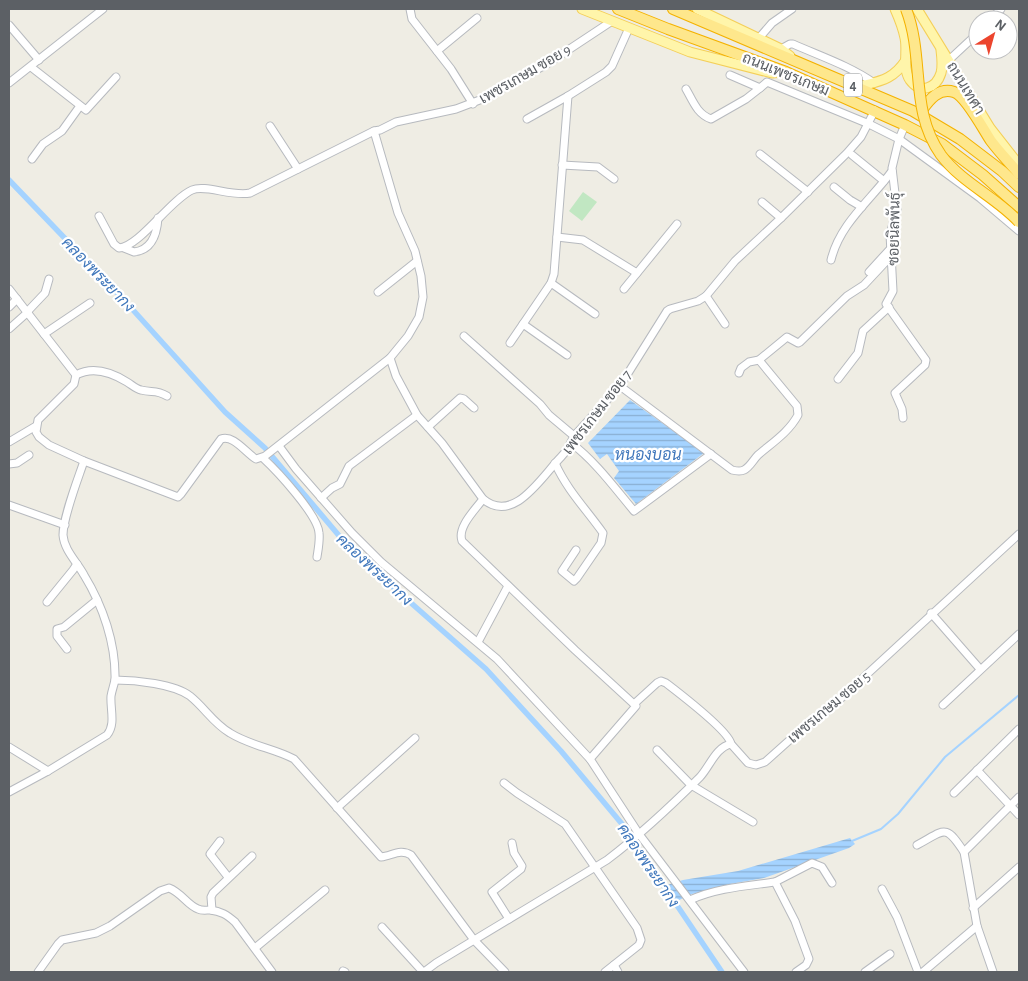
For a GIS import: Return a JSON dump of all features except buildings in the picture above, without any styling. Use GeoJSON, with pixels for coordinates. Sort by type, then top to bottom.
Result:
{"type":"FeatureCollection","features":[{"type":"Feature","properties":{"kind":"highway","name":"ถนนเพชรเกษม"},"geometry":{"type":"LineString","coordinates":[[618,9],[786,72],[875,110],[942,144],[983,175],[1019,207]]}},
{"type":"Feature","properties":{"kind":"highway","name":"ถนนเพชรเกษม"},"geometry":{"type":"LineString","coordinates":[[673,9],[913,111],[960,139],[1002,171],[1019,187]]}},
{"type":"Feature","properties":{"kind":"highway"},"geometry":{"type":"LineString","coordinates":[[906,9],[912,24],[916,43],[919,97],[928,132],[942,156],[968,181],[1019,222]]}},
{"type":"Feature","properties":{"kind":"highway"},"geometry":{"type":"LineString","coordinates":[[922,110],[937,93],[953,91],[960,95],[992,142],[1019,174]]}},
{"type":"Feature","properties":{"kind":"main road","name":"4"},"geometry":{"type":"LineString","coordinates":[[582,9],[690,52],[772,73],[786,72]]}},
{"type":"Feature","properties":{"kind":"main road","name":"4"},"geometry":{"type":"LineString","coordinates":[[697,9],[780,49],[796,61]]}},
{"type":"Feature","properties":{"kind":"main road"},"geometry":{"type":"LineString","coordinates":[[895,9],[905,38],[906,71],[909,79],[915,85],[925,89],[933,87],[938,82],[943,64],[941,48]]}},
{"type":"Feature","properties":{"kind":"main road","name":"ถนนเทศา"},"geometry":{"type":"LineString","coordinates":[[917,9],[990,128],[1019,165]]}},
{"type":"Feature","properties":{"kind":"main road"},"geometry":{"type":"LineString","coordinates":[[858,87],[891,77],[906,60]]}},
{"type":"Feature","properties":{"kind":"street"},"geometry":{"type":"LineString","coordinates":[[9,83],[103,9]]}},
{"type":"Feature","properties":{"kind":"street"},"geometry":{"type":"LineString","coordinates":[[410,9],[412,19],[451,69],[473,104]]}},
{"type":"Feature","properties":{"kind":"street"},"geometry":{"type":"LineString","coordinates":[[759,38],[772,23],[792,9]]}},
{"type":"Feature","properties":{"kind":"street"},"geometry":{"type":"LineString","coordinates":[[437,51],[477,18]]}},
{"type":"Feature","properties":{"kind":"street","name":"เพชรเกษม ซอย 9"},"geometry":{"type":"LineString","coordinates":[[124,248],[134,241],[177,200],[194,190],[246,194],[396,122],[473,104],[547,64],[612,21]]}},
{"type":"Feature","properties":{"kind":"street"},"geometry":{"type":"LineString","coordinates":[[9,25],[40,60]]}},
{"type":"Feature","properties":{"kind":"street"},"geometry":{"type":"LineString","coordinates":[[527,118],[568,96],[606,72],[612,66],[629,28]]}},
{"type":"Feature","properties":{"kind":"street"},"geometry":{"type":"LineString","coordinates":[[949,60],[968,42]]}},
{"type":"Feature","properties":{"kind":"street"},"geometry":{"type":"LineString","coordinates":[[780,49],[793,44],[846,67],[874,83]]}},
{"type":"Feature","properties":{"kind":"street"},"geometry":{"type":"LineString","coordinates":[[31,67],[84,109],[88,109],[116,77]]}},
{"type":"Feature","properties":{"kind":"street"},"geometry":{"type":"LineString","coordinates":[[761,70],[767,82],[869,124],[898,139],[980,198],[1019,231]]}},
{"type":"Feature","properties":{"kind":"street"},"geometry":{"type":"LineString","coordinates":[[730,75],[760,88]]}},
{"type":"Feature","properties":{"kind":"street"},"geometry":{"type":"LineString","coordinates":[[800,96],[805,80]]}},
{"type":"Feature","properties":{"kind":"street"},"geometry":{"type":"LineString","coordinates":[[686,89],[697,109],[711,119],[746,99],[767,82]]}},
{"type":"Feature","properties":{"kind":"street"},"geometry":{"type":"LineString","coordinates":[[510,343],[551,283],[554,274],[568,96]]}},
{"type":"Feature","properties":{"kind":"street"},"geometry":{"type":"LineString","coordinates":[[32,159],[43,144],[62,131],[80,106]]}},
{"type":"Feature","properties":{"kind":"street","name":"เพชรเกษม ซอย 7"},"geometry":{"type":"LineString","coordinates":[[483,499],[488,504],[497,506],[517,503],[567,450],[572,439],[620,386],[667,312],[670,309],[698,301],[706,296],[735,261],[782,218],[847,153],[861,137],[875,110]]}},
{"type":"Feature","properties":{"kind":"street","name":"ซอยนิลพันธุ์"},"geometry":{"type":"LineString","coordinates":[[887,305],[893,291],[890,234],[897,210],[892,171],[898,139],[905,125]]}},
{"type":"Feature","properties":{"kind":"street"},"geometry":{"type":"LineString","coordinates":[[270,126],[298,169]]}},
{"type":"Feature","properties":{"kind":"street"},"geometry":{"type":"LineString","coordinates":[[76,375],[74,384],[38,420],[36,432],[44,442],[84,461],[178,496],[220,439],[230,438],[256,459],[264,457],[390,358],[408,336],[419,317],[423,297],[423,284],[418,261],[398,214],[374,131]]}},
{"type":"Feature","properties":{"kind":"street"},"geometry":{"type":"LineString","coordinates":[[760,154],[808,192]]}},
{"type":"Feature","properties":{"kind":"street"},"geometry":{"type":"LineString","coordinates":[[852,155],[884,182]]}},
{"type":"Feature","properties":{"kind":"street"},"geometry":{"type":"LineString","coordinates":[[562,165],[598,168],[614,179]]}},
{"type":"Feature","properties":{"kind":"street"},"geometry":{"type":"LineString","coordinates":[[831,260],[834,248],[846,225],[892,171]]}},
{"type":"Feature","properties":{"kind":"street"},"geometry":{"type":"LineString","coordinates":[[834,187],[862,207]]}},
{"type":"Feature","properties":{"kind":"street"},"geometry":{"type":"LineString","coordinates":[[762,202],[782,218]]}},
{"type":"Feature","properties":{"kind":"street"},"geometry":{"type":"LineString","coordinates":[[99,216],[114,244],[119,248],[134,252],[144,248],[156,235],[158,218]]}},
{"type":"Feature","properties":{"kind":"street"},"geometry":{"type":"LineString","coordinates":[[624,289],[677,224]]}},
{"type":"Feature","properties":{"kind":"street"},"geometry":{"type":"LineString","coordinates":[[557,237],[582,240],[637,273]]}},
{"type":"Feature","properties":{"kind":"street"},"geometry":{"type":"LineString","coordinates":[[869,272],[891,251]]}},
{"type":"Feature","properties":{"kind":"street"},"geometry":{"type":"LineString","coordinates":[[739,373],[741,368],[749,362],[759,360],[787,337],[798,343],[800,342],[847,296],[864,284],[891,251]]}},
{"type":"Feature","properties":{"kind":"street"},"geometry":{"type":"LineString","coordinates":[[378,292],[418,261]]}},
{"type":"Feature","properties":{"kind":"street"},"geometry":{"type":"LineString","coordinates":[[9,329],[45,294],[49,279]]}},
{"type":"Feature","properties":{"kind":"street"},"geometry":{"type":"LineString","coordinates":[[551,283],[595,314]]}},
{"type":"Feature","properties":{"kind":"street"},"geometry":{"type":"LineString","coordinates":[[9,288],[76,375]]}},
{"type":"Feature","properties":{"kind":"street"},"geometry":{"type":"LineString","coordinates":[[706,296],[725,324]]}},
{"type":"Feature","properties":{"kind":"street"},"geometry":{"type":"LineString","coordinates":[[9,307],[17,299]]}},
{"type":"Feature","properties":{"kind":"street"},"geometry":{"type":"LineString","coordinates":[[44,334],[90,303]]}},
{"type":"Feature","properties":{"kind":"street"},"geometry":{"type":"LineString","coordinates":[[838,380],[858,353],[863,331],[887,305],[926,360],[925,365],[895,393],[903,418]]}},
{"type":"Feature","properties":{"kind":"street"},"geometry":{"type":"LineString","coordinates":[[523,324],[568,355]]}},
{"type":"Feature","properties":{"kind":"street"},"geometry":{"type":"LineString","coordinates":[[464,336],[540,404],[634,511],[711,454]]}},
{"type":"Feature","properties":{"kind":"street"},"geometry":{"type":"LineString","coordinates":[[390,358],[396,376],[417,415],[465,473],[483,499],[462,529],[460,536],[462,541],[634,704]]}},
{"type":"Feature","properties":{"kind":"street"},"geometry":{"type":"LineString","coordinates":[[620,386],[732,470],[741,472],[778,439],[798,415],[795,403],[759,360]]}},
{"type":"Feature","properties":{"kind":"street"},"geometry":{"type":"LineString","coordinates":[[76,375],[87,370],[102,371],[116,376],[140,390],[158,391],[167,396]]}},
{"type":"Feature","properties":{"kind":"street"},"geometry":{"type":"LineString","coordinates":[[428,427],[460,398],[464,399],[474,408]]}},
{"type":"Feature","properties":{"kind":"street"},"geometry":{"type":"LineString","coordinates":[[321,498],[340,484],[349,466],[417,415]]}},
{"type":"Feature","properties":{"kind":"street"},"geometry":{"type":"LineString","coordinates":[[9,442],[36,426]]}},
{"type":"Feature","properties":{"kind":"street"},"geometry":{"type":"LineString","coordinates":[[277,447],[352,533],[381,562],[478,642],[509,671],[590,759],[638,834],[744,972]]}},
{"type":"Feature","properties":{"kind":"street"},"geometry":{"type":"LineString","coordinates":[[9,464],[18,463],[28,455]]}},
{"type":"Feature","properties":{"kind":"street"},"geometry":{"type":"LineString","coordinates":[[264,457],[293,489],[318,528],[317,557]]}},
{"type":"Feature","properties":{"kind":"street"},"geometry":{"type":"LineString","coordinates":[[9,792],[48,772],[102,740],[111,730],[111,697],[115,680],[111,641],[97,600],[85,576],[65,545],[63,534],[84,461]]}},
{"type":"Feature","properties":{"kind":"street"},"geometry":{"type":"LineString","coordinates":[[555,463],[562,480],[603,532],[601,543],[574,581],[562,571],[576,550]]}},
{"type":"Feature","properties":{"kind":"street"},"geometry":{"type":"LineString","coordinates":[[9,505],[65,525]]}},
{"type":"Feature","properties":{"kind":"street","name":"เพชรเกษม ซอย 5"},"geometry":{"type":"LineString","coordinates":[[731,744],[748,763],[764,762],[792,737],[825,713],[1019,534]]}},
{"type":"Feature","properties":{"kind":"street"},"geometry":{"type":"LineString","coordinates":[[47,602],[77,564]]}},
{"type":"Feature","properties":{"kind":"street"},"geometry":{"type":"LineString","coordinates":[[478,642],[508,586]]}},
{"type":"Feature","properties":{"kind":"street"},"geometry":{"type":"LineString","coordinates":[[67,649],[57,636],[57,629],[64,627],[97,600]]}},
{"type":"Feature","properties":{"kind":"street"},"geometry":{"type":"LineString","coordinates":[[932,613],[980,669]]}},
{"type":"Feature","properties":{"kind":"street"},"geometry":{"type":"LineString","coordinates":[[943,705],[1019,634]]}},
{"type":"Feature","properties":{"kind":"street"},"geometry":{"type":"LineString","coordinates":[[115,680],[171,687],[190,696],[216,725],[229,733],[247,743],[286,754],[294,759],[381,857],[399,851],[411,855],[474,940],[505,972]]}},
{"type":"Feature","properties":{"kind":"street"},"geometry":{"type":"LineString","coordinates":[[382,927],[424,972],[584,875],[624,847],[701,776],[720,749],[731,744],[730,740],[714,723],[666,683],[661,681],[656,683],[634,704],[636,706],[590,759]]}},
{"type":"Feature","properties":{"kind":"street"},"geometry":{"type":"LineString","coordinates":[[954,793],[1019,729]]}},
{"type":"Feature","properties":{"kind":"street"},"geometry":{"type":"LineString","coordinates":[[337,808],[415,738]]}},
{"type":"Feature","properties":{"kind":"street"},"geometry":{"type":"LineString","coordinates":[[9,747],[48,772]]}},
{"type":"Feature","properties":{"kind":"street"},"geometry":{"type":"LineString","coordinates":[[657,750],[691,785],[753,822]]}},
{"type":"Feature","properties":{"kind":"street"},"geometry":{"type":"LineString","coordinates":[[977,770],[1019,815]]}},
{"type":"Feature","properties":{"kind":"street"},"geometry":{"type":"LineString","coordinates":[[504,783],[565,824],[637,928],[641,940],[639,945],[605,972]]}},
{"type":"Feature","properties":{"kind":"street"},"geometry":{"type":"LineString","coordinates":[[964,852],[1019,797]]}},
{"type":"Feature","properties":{"kind":"street"},"geometry":{"type":"LineString","coordinates":[[917,845],[942,832],[948,832],[955,838],[964,852],[977,926],[993,972]]}},
{"type":"Feature","properties":{"kind":"street"},"geometry":{"type":"LineString","coordinates":[[220,841],[210,854],[228,877]]}},
{"type":"Feature","properties":{"kind":"street"},"geometry":{"type":"LineString","coordinates":[[509,919],[492,892],[521,869],[522,866],[514,853],[512,843]]}},
{"type":"Feature","properties":{"kind":"street"},"geometry":{"type":"LineString","coordinates":[[212,910],[212,897],[214,893],[228,877],[252,856]]}},
{"type":"Feature","properties":{"kind":"street"},"geometry":{"type":"LineString","coordinates":[[689,900],[703,894],[775,882],[812,863],[822,867],[832,883]]}},
{"type":"Feature","properties":{"kind":"street"},"geometry":{"type":"LineString","coordinates":[[974,908],[1019,867]]}},
{"type":"Feature","properties":{"kind":"street"},"geometry":{"type":"LineString","coordinates":[[775,882],[795,920],[809,959],[806,965],[796,972]]}},
{"type":"Feature","properties":{"kind":"street"},"geometry":{"type":"LineString","coordinates":[[38,972],[62,940],[96,933],[110,926],[160,891],[169,888],[194,907],[204,910],[221,911],[235,922],[272,972]]}},
{"type":"Feature","properties":{"kind":"street"},"geometry":{"type":"LineString","coordinates":[[882,889],[897,917],[918,972]]}},
{"type":"Feature","properties":{"kind":"street"},"geometry":{"type":"LineString","coordinates":[[254,948],[325,890]]}},
{"type":"Feature","properties":{"kind":"street"},"geometry":{"type":"LineString","coordinates":[[923,972],[977,926]]}},
{"type":"Feature","properties":{"kind":"street"},"geometry":{"type":"LineString","coordinates":[[866,972],[890,954]]}},
{"type":"Feature","properties":{"kind":"street"},"geometry":{"type":"LineString","coordinates":[[614,965],[618,972]]}},
{"type":"Feature","properties":{"kind":"green space"},"geometry":{"type":"Polygon","coordinates":[[[583,192],[597,202],[582,221],[569,211],[583,192]]]}},
{"type":"Feature","properties":{"kind":"water","name":"หนองบอน"},"geometry":{"type":"Polygon","coordinates":[[[630,400],[704,453],[636,504],[614,478],[619,471],[607,454],[600,459],[588,443],[630,400]]]}},
{"type":"Feature","properties":{"kind":"water"},"geometry":{"type":"Polygon","coordinates":[[[850,838],[855,844],[849,848],[764,878],[730,884],[692,894],[675,902],[664,886],[683,880],[738,871],[850,838]]]}},
{"type":"Feature","properties":{"kind":"waterway","name":"คลองพระยากง"},"geometry":{"type":"LineString","coordinates":[[9,180],[124,300],[225,412],[265,448],[352,551],[486,669],[561,751],[622,824],[722,972]]}},
{"type":"Feature","properties":{"kind":"waterway"},"geometry":{"type":"LineString","coordinates":[[852,841],[881,829],[898,814],[945,757],[1019,695]]}}]}
